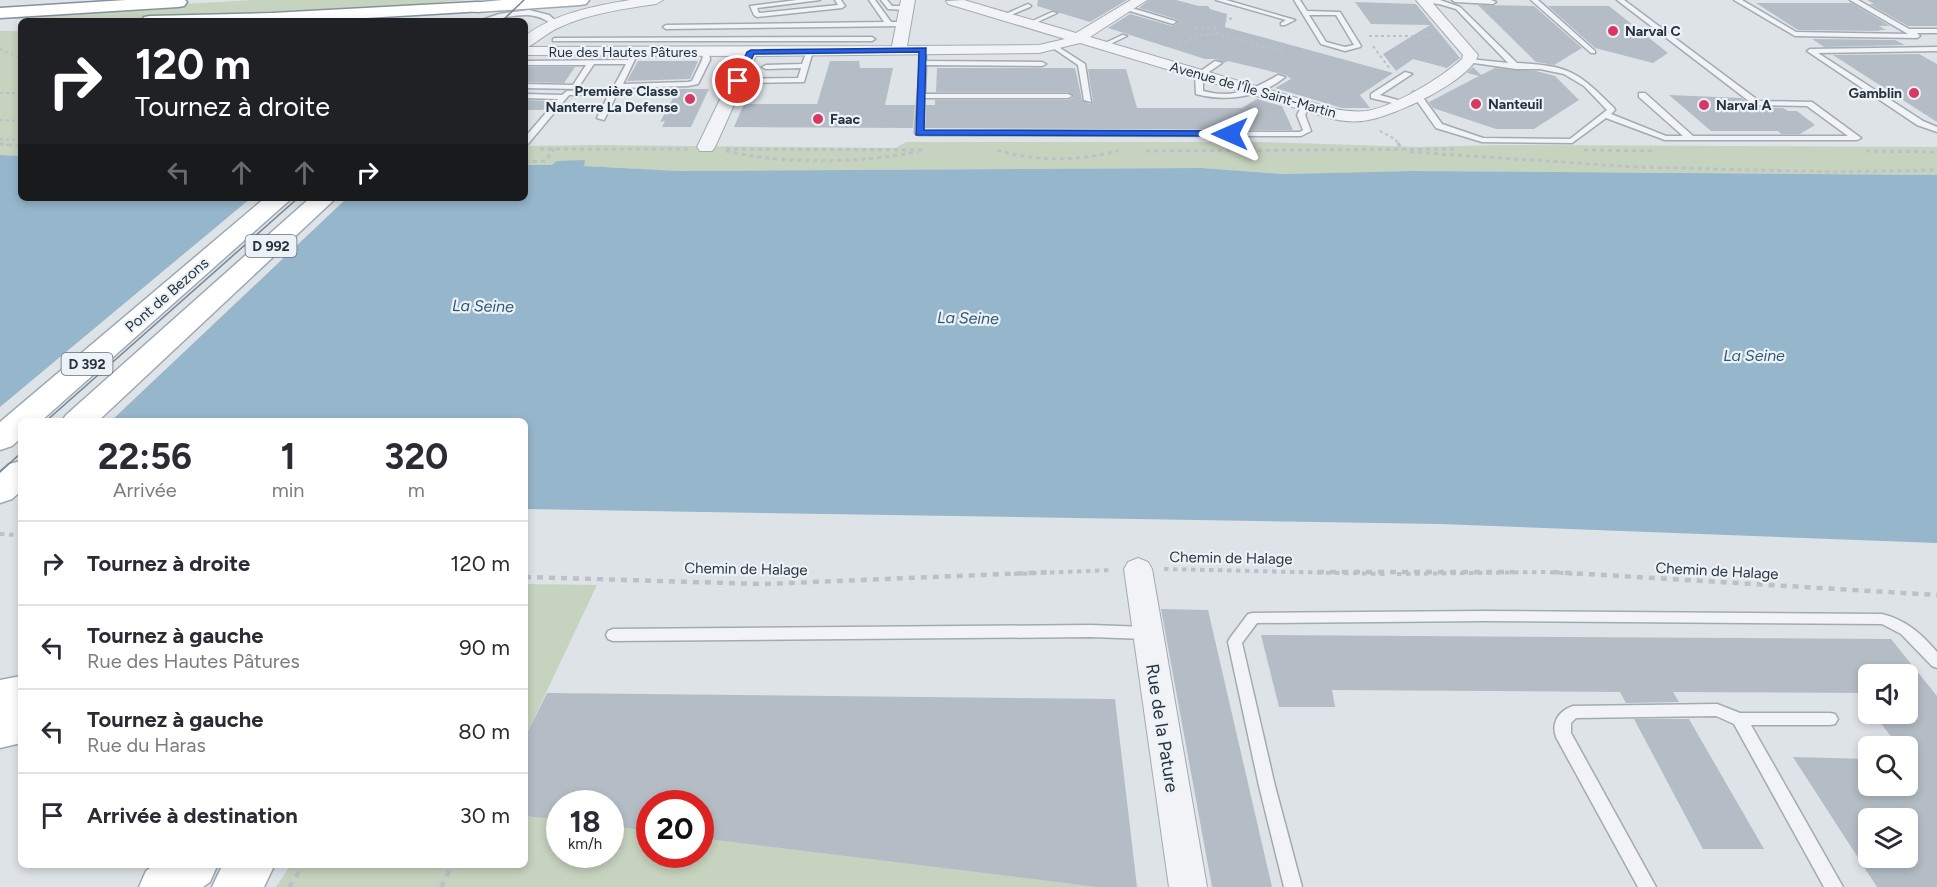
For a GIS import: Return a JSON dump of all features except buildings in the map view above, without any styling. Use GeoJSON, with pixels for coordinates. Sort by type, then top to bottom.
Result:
{"type":"FeatureCollection","features":[{"type":"Feature","properties":{"kind":"main road"},"geometry":{"type":"LineString","coordinates":[[0,3],[43,0]]}},
{"type":"Feature","properties":{"kind":"main road"},"geometry":{"type":"LineString","coordinates":[[506,0],[537,15],[585,0]]}},
{"type":"Feature","properties":{"kind":"main road"},"geometry":{"type":"LineString","coordinates":[[231,18],[419,11],[448,15],[537,15],[580,0]]}},
{"type":"Feature","properties":{"kind":"main road"},"geometry":{"type":"LineString","coordinates":[[0,13],[196,1]]}},
{"type":"Feature","properties":{"kind":"main road"},"geometry":{"type":"LineString","coordinates":[[0,23],[18,22]]}},
{"type":"Feature","properties":{"kind":"main road","name":"Pont de Bezons"},"geometry":{"type":"LineString","coordinates":[[26,418],[277,201]]}},
{"type":"Feature","properties":{"kind":"main road","name":"D 992"},"geometry":{"type":"LineString","coordinates":[[218,294],[321,201]]}},
{"type":"Feature","properties":{"kind":"main road","name":"D 392"},"geometry":{"type":"LineString","coordinates":[[80,418],[218,294]]}},
{"type":"Feature","properties":{"kind":"main road","name":"Pont de Bezons"},"geometry":{"type":"LineString","coordinates":[[0,440],[18,424]]}},
{"type":"Feature","properties":{"kind":"main road"},"geometry":{"type":"LineString","coordinates":[[0,491],[18,475]]}},
{"type":"Feature","properties":{"kind":"main road"},"geometry":{"type":"LineString","coordinates":[[0,697],[18,694]]}},
{"type":"Feature","properties":{"kind":"main road"},"geometry":{"type":"LineString","coordinates":[[0,730],[18,727]]}},
{"type":"Feature","properties":{"kind":"main road"},"geometry":{"type":"LineString","coordinates":[[163,887],[191,868]]}},
{"type":"Feature","properties":{"kind":"main road"},"geometry":{"type":"LineString","coordinates":[[198,887],[209,868]]}},
{"type":"Feature","properties":{"kind":"main road"},"geometry":{"type":"LineString","coordinates":[[236,887],[249,868]]}},
{"type":"Feature","properties":{"kind":"street"},"geometry":{"type":"LineString","coordinates":[[528,36],[537,15],[598,10],[656,0]]}},
{"type":"Feature","properties":{"kind":"street","name":"Rue des Hautes Pâtures"},"geometry":{"type":"LineString","coordinates":[[528,51],[633,57],[746,48],[810,51],[899,50],[923,57],[1054,47],[1078,39],[1140,0]]}},
{"type":"Feature","properties":{"kind":"street"},"geometry":{"type":"LineString","coordinates":[[1424,0],[1471,55],[1469,61]]}},
{"type":"Feature","properties":{"kind":"street","name":"Avenue de l'Île Saint-Martin"},"geometry":{"type":"LineString","coordinates":[[952,1],[1332,114],[1359,116],[1380,113],[1455,72],[1469,61]]}},
{"type":"Feature","properties":{"kind":"street"},"geometry":{"type":"LineString","coordinates":[[899,50],[896,24],[907,4]]}},
{"type":"Feature","properties":{"kind":"street"},"geometry":{"type":"LineString","coordinates":[[714,148],[738,81],[746,48]]}},
{"type":"Feature","properties":{"kind":"street","name":"Rue de la Pature"},"geometry":{"type":"LineString","coordinates":[[1138,568],[1146,633],[1188,887]]}},
{"type":"Feature","properties":{"kind":"lane"},"geometry":{"type":"LineString","coordinates":[[817,0],[753,6],[757,15],[842,6],[838,0]]}},
{"type":"Feature","properties":{"kind":"lane"},"geometry":{"type":"LineString","coordinates":[[872,0],[896,24]]}},
{"type":"Feature","properties":{"kind":"lane"},"geometry":{"type":"LineString","coordinates":[[884,0],[890,8],[907,4]]}},
{"type":"Feature","properties":{"kind":"lane"},"geometry":{"type":"LineString","coordinates":[[1219,0],[1292,20],[1283,24]]}},
{"type":"Feature","properties":{"kind":"lane"},"geometry":{"type":"LineString","coordinates":[[1297,0],[1323,43],[1345,49],[1358,45],[1338,13],[1305,13]]}},
{"type":"Feature","properties":{"kind":"lane"},"geometry":{"type":"LineString","coordinates":[[1424,0],[1458,8],[1516,67]]}},
{"type":"Feature","properties":{"kind":"lane"},"geometry":{"type":"LineString","coordinates":[[1455,0],[1493,2]]}},
{"type":"Feature","properties":{"kind":"lane"},"geometry":{"type":"LineString","coordinates":[[1534,0],[1593,52]]}},
{"type":"Feature","properties":{"kind":"lane"},"geometry":{"type":"LineString","coordinates":[[1606,115],[1665,138],[1857,138],[1809,104],[1757,103],[1620,0]]}},
{"type":"Feature","properties":{"kind":"lane"},"geometry":{"type":"LineString","coordinates":[[1737,0],[1795,34],[1917,36],[1853,0]]}},
{"type":"Feature","properties":{"kind":"lane"},"geometry":{"type":"LineString","coordinates":[[1004,16],[1028,6]]}},
{"type":"Feature","properties":{"kind":"lane"},"geometry":{"type":"LineString","coordinates":[[1125,8],[1173,22]]}},
{"type":"Feature","properties":{"kind":"lane"},"geometry":{"type":"LineString","coordinates":[[746,48],[753,23],[848,14]]}},
{"type":"Feature","properties":{"kind":"lane"},"geometry":{"type":"LineString","coordinates":[[1029,24],[1054,14]]}},
{"type":"Feature","properties":{"kind":"lane"},"geometry":{"type":"LineString","coordinates":[[537,15],[746,48],[872,39]]}},
{"type":"Feature","properties":{"kind":"lane"},"geometry":{"type":"LineString","coordinates":[[666,27],[896,24]]}},
{"type":"Feature","properties":{"kind":"lane"},"geometry":{"type":"LineString","coordinates":[[1907,31],[1937,31]]}},
{"type":"Feature","properties":{"kind":"lane"},"geometry":{"type":"LineString","coordinates":[[1102,46],[1124,36]]}},
{"type":"Feature","properties":{"kind":"lane"},"geometry":{"type":"LineString","coordinates":[[1054,47],[1081,64],[1088,100]]}},
{"type":"Feature","properties":{"kind":"lane"},"geometry":{"type":"LineString","coordinates":[[1937,49],[1810,51],[1920,123],[1937,130]]}},
{"type":"Feature","properties":{"kind":"lane"},"geometry":{"type":"LineString","coordinates":[[738,81],[801,80],[810,51]]}},
{"type":"Feature","properties":{"kind":"lane"},"geometry":{"type":"LineString","coordinates":[[530,134],[567,93],[677,86],[694,82],[706,60],[706,52]]}},
{"type":"Feature","properties":{"kind":"lane"},"geometry":{"type":"LineString","coordinates":[[528,63],[591,63],[633,57]]}},
{"type":"Feature","properties":{"kind":"lane"},"geometry":{"type":"LineString","coordinates":[[601,118],[633,57]]}},
{"type":"Feature","properties":{"kind":"lane"},"geometry":{"type":"LineString","coordinates":[[1042,64],[923,57],[919,133],[1300,134],[1307,131],[1300,115],[1306,106]]}},
{"type":"Feature","properties":{"kind":"lane"},"geometry":{"type":"LineString","coordinates":[[1416,94],[1440,126],[1482,140],[1572,141],[1611,110],[1579,78],[1552,69],[1489,66],[1469,61]]}},
{"type":"Feature","properties":{"kind":"lane"},"geometry":{"type":"LineString","coordinates":[[576,87],[591,63]]}},
{"type":"Feature","properties":{"kind":"lane"},"geometry":{"type":"LineString","coordinates":[[1198,75],[1218,63]]}},
{"type":"Feature","properties":{"kind":"lane"},"geometry":{"type":"LineString","coordinates":[[766,66],[805,66]]}},
{"type":"Feature","properties":{"kind":"lane"},"geometry":{"type":"LineString","coordinates":[[1398,104],[1374,96],[1408,74]]}},
{"type":"Feature","properties":{"kind":"lane"},"geometry":{"type":"LineString","coordinates":[[1257,92],[1281,77]]}},
{"type":"Feature","properties":{"kind":"lane"},"geometry":{"type":"LineString","coordinates":[[528,86],[616,89]]}},
{"type":"Feature","properties":{"kind":"lane"},"geometry":{"type":"LineString","coordinates":[[1642,95],[1691,138]]}},
{"type":"Feature","properties":{"kind":"lane"},"geometry":{"type":"LineString","coordinates":[[528,96],[563,97]]}},
{"type":"Feature","properties":{"kind":"lane"},"geometry":{"type":"LineString","coordinates":[[921,96],[1068,96]]}},
{"type":"Feature","properties":{"kind":"lane"},"geometry":{"type":"LineString","coordinates":[[1293,887],[1267,786],[1235,642],[1253,618],[1483,616],[1882,619],[1908,628],[1937,662]]}},
{"type":"Feature","properties":{"kind":"lane"},"geometry":{"type":"LineString","coordinates":[[613,635],[1091,631],[1146,633]]}},
{"type":"Feature","properties":{"kind":"lane"},"geometry":{"type":"LineString","coordinates":[[1647,887],[1563,734],[1562,723],[1565,716],[1573,712],[1718,710],[1739,718],[1830,719]]}},
{"type":"Feature","properties":{"kind":"lane"},"geometry":{"type":"LineString","coordinates":[[1739,718],[1834,887]]}},
{"type":"Feature","properties":{"kind":"path"},"geometry":{"type":"LineString","coordinates":[[1186,26],[1214,27],[1217,34]]}},
{"type":"Feature","properties":{"kind":"path"},"geometry":{"type":"LineString","coordinates":[[1196,28],[1200,35],[1217,34],[1284,52]]}},
{"type":"Feature","properties":{"kind":"path"},"geometry":{"type":"LineString","coordinates":[[1408,74],[1390,69],[1366,36],[1455,37]]}},
{"type":"Feature","properties":{"kind":"path"},"geometry":{"type":"LineString","coordinates":[[0,49],[18,57]]}},
{"type":"Feature","properties":{"kind":"path"},"geometry":{"type":"LineString","coordinates":[[0,93],[18,93]]}},
{"type":"Feature","properties":{"kind":"path"},"geometry":{"type":"LineString","coordinates":[[0,120],[18,121]]}},
{"type":"Feature","properties":{"kind":"path"},"geometry":{"type":"LineString","coordinates":[[0,139],[18,140]]}},
{"type":"Feature","properties":{"kind":"path"},"geometry":{"type":"LineString","coordinates":[[0,144],[18,146]]}},
{"type":"Feature","properties":{"kind":"path"},"geometry":{"type":"LineString","coordinates":[[714,148],[752,156],[816,158],[885,156],[925,150]]}},
{"type":"Feature","properties":{"kind":"path"},"geometry":{"type":"LineString","coordinates":[[528,162],[545,161],[554,149]]}},
{"type":"Feature","properties":{"kind":"path"},"geometry":{"type":"LineString","coordinates":[[997,150],[1017,157],[1040,159],[1086,157],[1118,151]]}},
{"type":"Feature","properties":{"kind":"path"},"geometry":{"type":"LineString","coordinates":[[1402,150],[1415,153],[1635,167],[1835,172],[1937,170]]}},
{"type":"Feature","properties":{"kind":"path"},"geometry":{"type":"LineString","coordinates":[[0,534],[18,536]]}},
{"type":"Feature","properties":{"kind":"path","name":"Chemin de Halage"},"geometry":{"type":"LineString","coordinates":[[528,577],[762,584],[1138,568],[1390,574],[1546,573],[1937,595]]}},
{"type":"Feature","properties":{"kind":"path"},"geometry":{"type":"LineString","coordinates":[[289,887],[302,868]]}},
{"type":"Feature","properties":{"kind":"path"},"geometry":{"type":"LineString","coordinates":[[441,887],[451,868]]}},
{"type":"Feature","properties":{"kind":"green space"},"geometry":{"type":"Polygon","coordinates":[[[252,0],[466,0],[369,9],[178,18],[0,19],[0,15],[252,0]]]}},
{"type":"Feature","properties":{"kind":"green space"},"geometry":{"type":"Polygon","coordinates":[[[0,31],[18,31],[18,156],[0,155],[0,31]]]}},
{"type":"Feature","properties":{"kind":"green space"},"geometry":{"type":"Polygon","coordinates":[[[906,142],[1259,142],[1420,147],[1501,145],[1937,147],[1937,175],[1413,171],[1282,174],[1202,168],[679,171],[583,166],[585,160],[552,165],[528,165],[528,146],[896,148],[906,142]]]}},
{"type":"Feature","properties":{"kind":"green space"},"geometry":{"type":"Polygon","coordinates":[[[528,584],[597,585],[528,731],[528,584]]]}},
{"type":"Feature","properties":{"kind":"green space"},"geometry":{"type":"Polygon","coordinates":[[[528,816],[546,818],[546,868],[624,868],[624,828],[636,829],[636,868],[714,868],[714,840],[1096,887],[276,887],[289,868],[528,868],[528,816]]]}},
{"type":"Feature","properties":{"kind":"water","name":"La Seine"},"geometry":{"type":"Polygon","coordinates":[[[0,155],[18,156],[18,201],[528,201],[528,165],[552,165],[557,161],[585,160],[584,166],[679,171],[1202,168],[1282,174],[1413,171],[1937,175],[1937,543],[1440,524],[528,509],[528,418],[18,418],[18,510],[0,509],[0,155]]]}},
{"type":"Feature","properties":{"kind":"pier"},"geometry":{"type":"Polygon","coordinates":[[[247,201],[344,201],[114,418],[18,418],[18,509],[15,512],[0,512],[0,407],[247,201]]]}},
{"type":"Feature","properties":{"kind":"tram line"},"geometry":{"type":"LineString","coordinates":[[505,18],[524,0]]}},
{"type":"Feature","properties":{"kind":"tram line"},"geometry":{"type":"LineString","coordinates":[[50,418],[295,201]]}},
{"type":"Feature","properties":{"kind":"tram line"},"geometry":{"type":"LineString","coordinates":[[0,472],[18,456]]}},
{"type":"Feature","properties":{"kind":"place","name":"Narval C"},"geometry":{"type":"Point","coordinates":[1613,31]}},
{"type":"Feature","properties":{"kind":"place","name":"Gamblin"},"geometry":{"type":"Point","coordinates":[1914,93]}},
{"type":"Feature","properties":{"kind":"place","name":"Première Classe Nanterre La Defense"},"geometry":{"type":"Point","coordinates":[690,99]}},
{"type":"Feature","properties":{"kind":"place","name":"Nanteuil"},"geometry":{"type":"Point","coordinates":[1476,104]}},
{"type":"Feature","properties":{"kind":"place","name":"Narval A"},"geometry":{"type":"Point","coordinates":[1704,105]}},
{"type":"Feature","properties":{"kind":"place","name":"Faac"},"geometry":{"type":"Point","coordinates":[818,119]}},
{"type":"Feature","properties":{"kind":"route"},"geometry":{"type":"LineString","coordinates":[[738,81],[751,52],[923,50],[919,133],[1230,134]]}}]}
